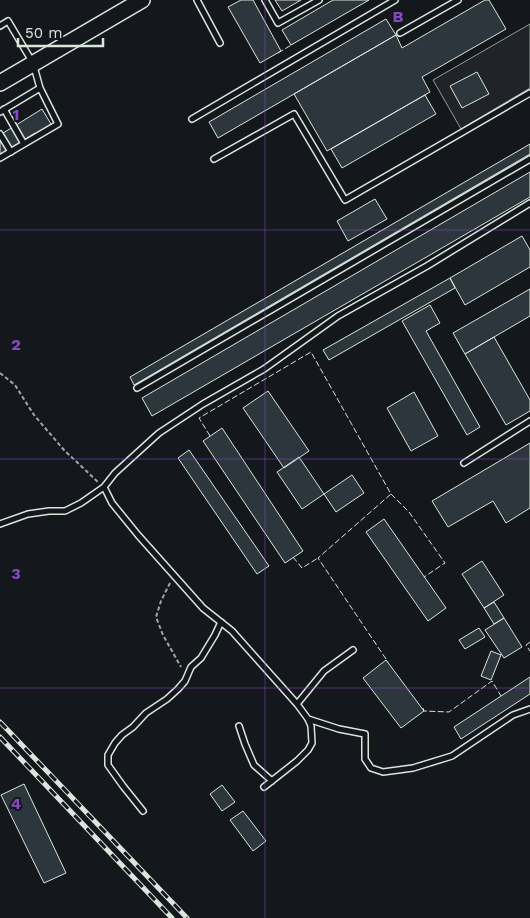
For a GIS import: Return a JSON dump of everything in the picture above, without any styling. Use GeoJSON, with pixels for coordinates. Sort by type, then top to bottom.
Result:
{"type":"FeatureCollection","features":[{"type":"Feature","properties":{"kind":"main road"},"geometry":{"type":"LineString","coordinates":[[0,82],[142,0]]}},
{"type":"Feature","properties":{"kind":"lane"},"geometry":{"type":"LineString","coordinates":[[197,0],[220,43]]}},
{"type":"Feature","properties":{"kind":"lane"},"geometry":{"type":"LineString","coordinates":[[265,0],[278,23],[319,0]]}},
{"type":"Feature","properties":{"kind":"lane"},"geometry":{"type":"LineString","coordinates":[[192,120],[395,0]]}},
{"type":"Feature","properties":{"kind":"lane"},"geometry":{"type":"LineString","coordinates":[[400,33],[458,0]]}},
{"type":"Feature","properties":{"kind":"lane"},"geometry":{"type":"LineString","coordinates":[[0,26],[8,21],[33,63],[40,88],[58,124],[0,158]]}},
{"type":"Feature","properties":{"kind":"lane"},"geometry":{"type":"LineString","coordinates":[[24,144],[2,110],[40,88]]}},
{"type":"Feature","properties":{"kind":"lane"},"geometry":{"type":"LineString","coordinates":[[214,159],[294,114],[345,200],[530,93]]}},
{"type":"Feature","properties":{"kind":"lane"},"geometry":{"type":"LineString","coordinates":[[0,134],[11,152]]}},
{"type":"Feature","properties":{"kind":"lane"},"geometry":{"type":"LineString","coordinates":[[137,388],[530,159]]}},
{"type":"Feature","properties":{"kind":"lane"},"geometry":{"type":"LineString","coordinates":[[0,524],[28,514],[65,511],[81,503],[104,487],[115,473],[159,433],[203,404],[264,369],[338,316],[427,266],[530,203]]}},
{"type":"Feature","properties":{"kind":"lane"},"geometry":{"type":"LineString","coordinates":[[464,463],[530,422]]}},
{"type":"Feature","properties":{"kind":"lane"},"geometry":{"type":"LineString","coordinates":[[104,487],[112,503],[122,516],[203,608],[232,631],[308,719],[311,726],[312,743],[308,750],[264,787]]}},
{"type":"Feature","properties":{"kind":"lane"},"geometry":{"type":"LineString","coordinates":[[143,811],[122,786],[108,765],[108,756],[122,735],[133,727],[146,713],[178,689],[191,667],[201,658],[221,622]]}},
{"type":"Feature","properties":{"kind":"lane"},"geometry":{"type":"LineString","coordinates":[[297,704],[324,672],[353,650]]}},
{"type":"Feature","properties":{"kind":"lane"},"geometry":{"type":"LineString","coordinates":[[308,719],[339,729],[365,734],[365,759],[371,768],[383,772],[414,768],[452,756],[513,715],[530,709]]}},
{"type":"Feature","properties":{"kind":"lane"},"geometry":{"type":"LineString","coordinates":[[239,726],[254,765],[272,781]]}},
{"type":"Feature","properties":{"kind":"path"},"geometry":{"type":"LineString","coordinates":[[0,373],[14,385],[34,415],[64,450],[104,487]]}},
{"type":"Feature","properties":{"kind":"path"},"geometry":{"type":"LineString","coordinates":[[173,574],[156,617],[163,635],[188,674]]}},
{"type":"Feature","properties":{"kind":"shaded area"},"geometry":{"type":"Polygon","coordinates":[[[530,24],[530,88],[461,129],[433,80],[530,24]]]}},
{"type":"Feature","properties":{"kind":"building"},"geometry":{"type":"Polygon","coordinates":[[[241,0],[253,0],[281,51],[260,63],[228,7],[241,0]]]}},
{"type":"Feature","properties":{"kind":"building"},"geometry":{"type":"Polygon","coordinates":[[[275,0],[301,0],[282,11],[275,0]]]}},
{"type":"Feature","properties":{"kind":"building"},"geometry":{"type":"Polygon","coordinates":[[[333,0],[369,0],[291,45],[282,30],[333,0]]]}},
{"type":"Feature","properties":{"kind":"building"},"geometry":{"type":"Polygon","coordinates":[[[485,0],[489,0],[506,29],[422,77],[430,92],[327,151],[294,94],[396,35],[402,48],[485,0]]]}},
{"type":"Feature","properties":{"kind":"building"},"geometry":{"type":"Polygon","coordinates":[[[386,19],[396,35],[218,138],[209,122],[386,19]]]}},
{"type":"Feature","properties":{"kind":"building"},"geometry":{"type":"Polygon","coordinates":[[[477,72],[489,94],[462,108],[450,86],[477,72]]]}},
{"type":"Feature","properties":{"kind":"building"},"geometry":{"type":"Polygon","coordinates":[[[425,95],[436,114],[342,168],[331,149],[425,95]]]}},
{"type":"Feature","properties":{"kind":"building"},"geometry":{"type":"Polygon","coordinates":[[[42,109],[54,129],[39,139],[35,133],[0,155],[0,135],[42,109]]]}},
{"type":"Feature","properties":{"kind":"building"},"geometry":{"type":"Polygon","coordinates":[[[530,144],[530,154],[134,385],[130,377],[530,144]]]}},
{"type":"Feature","properties":{"kind":"building"},"geometry":{"type":"Polygon","coordinates":[[[530,172],[530,197],[152,416],[142,398],[530,172]]]}},
{"type":"Feature","properties":{"kind":"building"},"geometry":{"type":"Polygon","coordinates":[[[375,199],[387,219],[348,241],[337,221],[375,199]]]}},
{"type":"Feature","properties":{"kind":"building"},"geometry":{"type":"Polygon","coordinates":[[[522,236],[530,250],[530,267],[465,305],[450,278],[522,236]]]}},
{"type":"Feature","properties":{"kind":"building"},"geometry":{"type":"Polygon","coordinates":[[[450,278],[455,288],[329,360],[323,350],[450,278]]]}},
{"type":"Feature","properties":{"kind":"building"},"geometry":{"type":"Polygon","coordinates":[[[530,289],[530,316],[465,354],[453,333],[530,289]]]}},
{"type":"Feature","properties":{"kind":"building"},"geometry":{"type":"Polygon","coordinates":[[[430,305],[440,323],[426,331],[480,427],[467,435],[402,321],[430,305]]]}},
{"type":"Feature","properties":{"kind":"building"},"geometry":{"type":"Polygon","coordinates":[[[494,337],[530,400],[530,411],[506,425],[465,354],[494,337]]]}},
{"type":"Feature","properties":{"kind":"building"},"geometry":{"type":"Polygon","coordinates":[[[268,391],[309,451],[284,468],[243,408],[268,391]]]}},
{"type":"Feature","properties":{"kind":"building"},"geometry":{"type":"Polygon","coordinates":[[[414,392],[438,436],[411,451],[387,408],[414,392]]]}},
{"type":"Feature","properties":{"kind":"building"},"geometry":{"type":"Polygon","coordinates":[[[222,428],[303,551],[285,563],[203,441],[222,428]]]}},
{"type":"Feature","properties":{"kind":"building"},"geometry":{"type":"Polygon","coordinates":[[[530,443],[530,508],[506,523],[493,501],[448,527],[432,501],[530,443]]]}},
{"type":"Feature","properties":{"kind":"building"},"geometry":{"type":"Polygon","coordinates":[[[189,450],[269,566],[257,574],[178,458],[189,450]]]}},
{"type":"Feature","properties":{"kind":"building"},"geometry":{"type":"Polygon","coordinates":[[[299,457],[324,494],[302,509],[277,472],[299,457]]]}},
{"type":"Feature","properties":{"kind":"building"},"geometry":{"type":"Polygon","coordinates":[[[352,475],[364,493],[336,512],[324,494],[352,475]]]}},
{"type":"Feature","properties":{"kind":"building"},"geometry":{"type":"Polygon","coordinates":[[[384,519],[446,608],[428,621],[366,532],[384,519]]]}},
{"type":"Feature","properties":{"kind":"building"},"geometry":{"type":"Polygon","coordinates":[[[482,561],[504,595],[484,608],[462,574],[482,561]]]}},
{"type":"Feature","properties":{"kind":"building"},"geometry":{"type":"Polygon","coordinates":[[[494,602],[504,618],[494,624],[484,608],[494,602]]]}},
{"type":"Feature","properties":{"kind":"building"},"geometry":{"type":"Polygon","coordinates":[[[504,618],[522,647],[504,658],[485,630],[504,618]]]}},
{"type":"Feature","properties":{"kind":"building"},"geometry":{"type":"Polygon","coordinates":[[[479,628],[485,637],[465,649],[459,640],[479,628]]]}},
{"type":"Feature","properties":{"kind":"building"},"geometry":{"type":"Polygon","coordinates":[[[491,651],[501,655],[491,680],[481,676],[491,651]]]}},
{"type":"Feature","properties":{"kind":"building"},"geometry":{"type":"Polygon","coordinates":[[[386,660],[424,711],[401,728],[363,678],[386,660]]]}},
{"type":"Feature","properties":{"kind":"building"},"geometry":{"type":"Polygon","coordinates":[[[530,677],[530,694],[461,739],[454,727],[530,677]]]}},
{"type":"Feature","properties":{"kind":"building"},"geometry":{"type":"Polygon","coordinates":[[[24,784],[66,873],[44,883],[1,795],[24,784]]]}},
{"type":"Feature","properties":{"kind":"building"},"geometry":{"type":"Polygon","coordinates":[[[222,785],[235,802],[222,811],[210,794],[222,785]]]}},
{"type":"Feature","properties":{"kind":"building"},"geometry":{"type":"Polygon","coordinates":[[[243,811],[266,841],[253,851],[230,820],[243,811]]]}},
{"type":"Feature","properties":{"kind":"railway"},"geometry":{"type":"LineString","coordinates":[[0,722],[187,918]]}},
{"type":"Feature","properties":{"kind":"railway"},"geometry":{"type":"LineString","coordinates":[[0,737],[172,918]]}},
{"type":"Feature","properties":{"kind":"fence"},"geometry":{"type":"LineString","coordinates":[[278,53],[293,44]]}},
{"type":"Feature","properties":{"kind":"fence"},"geometry":{"type":"LineString","coordinates":[[210,436],[199,418],[311,352],[391,494],[318,558],[388,662]]}},
{"type":"Feature","properties":{"kind":"fence"},"geometry":{"type":"LineString","coordinates":[[391,494],[409,512],[445,563],[424,577]]}},
{"type":"Feature","properties":{"kind":"fence"},"geometry":{"type":"LineString","coordinates":[[293,557],[302,568],[318,558]]}},
{"type":"Feature","properties":{"kind":"fence"},"geometry":{"type":"LineString","coordinates":[[530,642],[526,645],[530,651]]}},
{"type":"Feature","properties":{"kind":"fence"},"geometry":{"type":"LineString","coordinates":[[423,708],[424,711],[449,712],[492,681],[501,696]]}}]}
